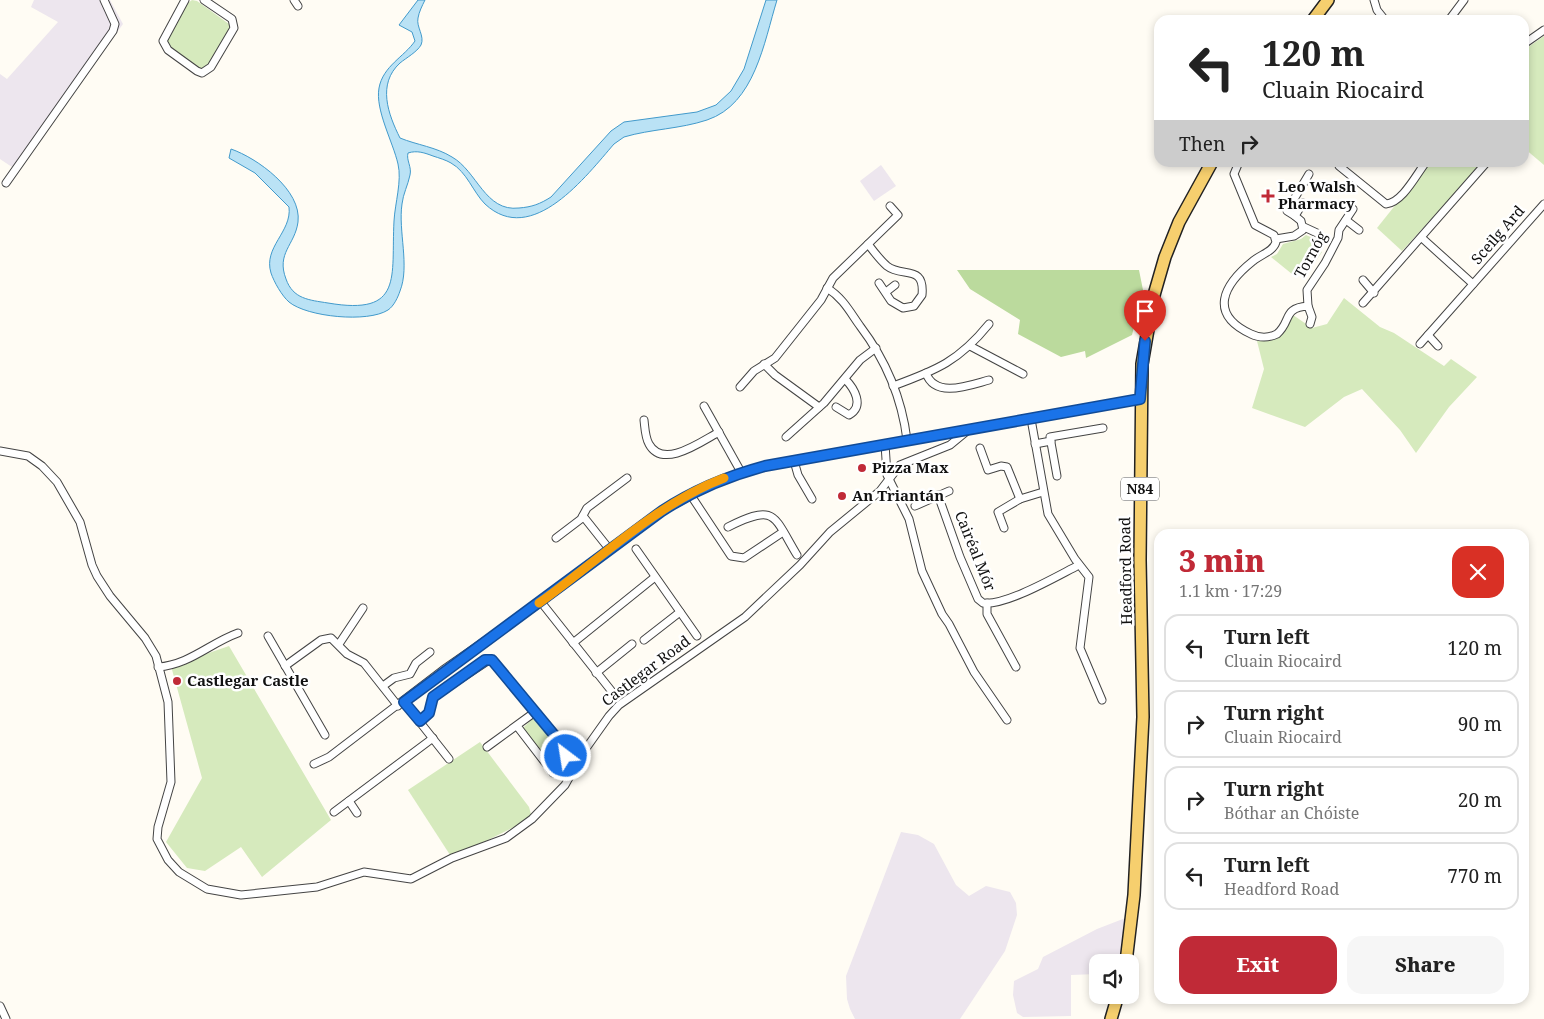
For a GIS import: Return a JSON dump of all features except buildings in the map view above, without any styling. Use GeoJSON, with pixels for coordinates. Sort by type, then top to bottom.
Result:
{"type":"FeatureCollection","features":[{"type":"Feature","properties":{"kind":"main road"},"geometry":{"type":"LineString","coordinates":[[1316,15],[1323,2]]}},
{"type":"Feature","properties":{"kind":"main road","name":"Headford Road"},"geometry":{"type":"LineString","coordinates":[[1127,954],[1134,895],[1143,717],[1140,560],[1140,399],[1145,341],[1165,257],[1179,222],[1209,167]]}},
{"type":"Feature","properties":{"kind":"main road"},"geometry":{"type":"LineString","coordinates":[[1111,1019],[1115,1004]]}},
{"type":"Feature","properties":{"kind":"street"},"geometry":{"type":"LineString","coordinates":[[6,183],[113,32],[116,24],[104,0]]}},
{"type":"Feature","properties":{"kind":"street"},"geometry":{"type":"LineString","coordinates":[[185,0],[163,41],[168,50],[202,73],[211,67],[234,28],[232,19],[204,0]]}},
{"type":"Feature","properties":{"kind":"street"},"geometry":{"type":"LineString","coordinates":[[1374,0],[1377,10],[1381,15]]}},
{"type":"Feature","properties":{"kind":"street"},"geometry":{"type":"LineString","coordinates":[[1453,15],[1464,0]]}},
{"type":"Feature","properties":{"kind":"street"},"geometry":{"type":"LineString","coordinates":[[1529,40],[1544,30]]}},
{"type":"Feature","properties":{"kind":"street"},"geometry":{"type":"LineString","coordinates":[[1237,167],[1234,174],[1253,220],[1259,228],[1274,235],[1276,239],[1272,249],[1249,264],[1227,289],[1223,299],[1225,312],[1229,318],[1247,332],[1265,337],[1273,336],[1280,331],[1287,315],[1293,309],[1308,306]]}},
{"type":"Feature","properties":{"kind":"street"},"geometry":{"type":"LineString","coordinates":[[1340,167],[1386,204],[1392,204],[1398,198],[1422,167]]}},
{"type":"Feature","properties":{"kind":"street"},"geometry":{"type":"LineString","coordinates":[[1363,304],[1483,167]]}},
{"type":"Feature","properties":{"kind":"street"},"geometry":{"type":"LineString","coordinates":[[1303,203],[1295,216],[1287,211],[1309,174]]}},
{"type":"Feature","properties":{"kind":"street","name":"Sceilg Ard"},"geometry":{"type":"LineString","coordinates":[[1420,344],[1544,204]]}},
{"type":"Feature","properties":{"kind":"street"},"geometry":{"type":"LineString","coordinates":[[740,387],[754,371],[775,358],[807,318],[839,271],[898,215],[890,206]]}},
{"type":"Feature","properties":{"kind":"street","name":"Tornóg"},"geometry":{"type":"LineString","coordinates":[[1310,324],[1312,317],[1308,306],[1307,290],[1325,263],[1353,209]]}},
{"type":"Feature","properties":{"kind":"street","name":"Tornóg"},"geometry":{"type":"LineString","coordinates":[[1295,216],[1304,227],[1317,233]]}},
{"type":"Feature","properties":{"kind":"street"},"geometry":{"type":"LineString","coordinates":[[1346,220],[1359,230]]}},
{"type":"Feature","properties":{"kind":"street","name":"Tornóg"},"geometry":{"type":"LineString","coordinates":[[1276,239],[1296,235],[1304,227]]}},
{"type":"Feature","properties":{"kind":"street","name":"Sceilg Ard"},"geometry":{"type":"LineString","coordinates":[[1422,238],[1474,284]]}},
{"type":"Feature","properties":{"kind":"street"},"geometry":{"type":"LineString","coordinates":[[868,244],[888,267],[911,273],[922,282],[922,295],[918,302],[909,308],[897,306],[879,283]]}},
{"type":"Feature","properties":{"kind":"street"},"geometry":{"type":"LineString","coordinates":[[1362,280],[1374,292]]}},
{"type":"Feature","properties":{"kind":"street"},"geometry":{"type":"LineString","coordinates":[[886,292],[895,285]]}},
{"type":"Feature","properties":{"kind":"street"},"geometry":{"type":"LineString","coordinates":[[828,288],[842,298],[876,348],[893,386],[907,440]]}},
{"type":"Feature","properties":{"kind":"street"},"geometry":{"type":"LineString","coordinates":[[893,386],[950,362],[970,346],[989,324]]}},
{"type":"Feature","properties":{"kind":"street"},"geometry":{"type":"LineString","coordinates":[[1428,335],[1438,346]]}},
{"type":"Feature","properties":{"kind":"street"},"geometry":{"type":"LineString","coordinates":[[970,346],[1023,374]]}},
{"type":"Feature","properties":{"kind":"street"},"geometry":{"type":"LineString","coordinates":[[786,437],[819,407],[860,360],[876,348]]}},
{"type":"Feature","properties":{"kind":"street"},"geometry":{"type":"LineString","coordinates":[[764,364],[775,375],[819,407]]}},
{"type":"Feature","properties":{"kind":"street"},"geometry":{"type":"LineString","coordinates":[[926,373],[931,383],[941,388],[989,380]]}},
{"type":"Feature","properties":{"kind":"street"},"geometry":{"type":"LineString","coordinates":[[836,407],[849,415],[853,413],[857,405],[856,394],[844,379]]}},
{"type":"Feature","properties":{"kind":"street"},"geometry":{"type":"LineString","coordinates":[[314,764],[329,757],[401,704],[443,670],[541,602],[662,511],[690,494],[741,472],[885,444],[1140,399]]}},
{"type":"Feature","properties":{"kind":"street"},"geometry":{"type":"LineString","coordinates":[[704,406],[741,472]]}},
{"type":"Feature","properties":{"kind":"street"},"geometry":{"type":"LineString","coordinates":[[1031,419],[1049,518],[1079,565],[1089,577],[1080,648],[1102,700]]}},
{"type":"Feature","properties":{"kind":"street"},"geometry":{"type":"LineString","coordinates":[[644,420],[649,445],[654,450],[665,455],[678,453],[719,432]]}},
{"type":"Feature","properties":{"kind":"street"},"geometry":{"type":"LineString","coordinates":[[1057,476],[1050,437],[1103,428]]}},
{"type":"Feature","properties":{"kind":"street","name":"Castlegar Road"},"geometry":{"type":"LineString","coordinates":[[0,451],[28,456],[42,466],[57,482],[80,522],[92,565],[110,596],[151,647],[168,702],[171,782],[158,827],[157,839],[168,860],[179,872],[207,889],[241,895],[317,887],[364,872],[411,879],[452,858],[506,838],[527,822],[565,785],[582,754],[619,705],[745,617],[800,565],[830,532],[880,492],[900,465],[908,460],[946,448],[967,431]]}},
{"type":"Feature","properties":{"kind":"street"},"geometry":{"type":"LineString","coordinates":[[1035,444],[1051,441]]}},
{"type":"Feature","properties":{"kind":"street"},"geometry":{"type":"LineString","coordinates":[[885,444],[888,481],[909,519],[922,571],[942,614],[974,672],[1007,720]]}},
{"type":"Feature","properties":{"kind":"street"},"geometry":{"type":"LineString","coordinates":[[980,448],[988,470],[1001,466],[1007,467],[1020,499]]}},
{"type":"Feature","properties":{"kind":"street"},"geometry":{"type":"LineString","coordinates":[[794,461],[798,475],[812,499]]}},
{"type":"Feature","properties":{"kind":"street"},"geometry":{"type":"LineString","coordinates":[[556,538],[584,516],[586,508],[627,478]]}},
{"type":"Feature","properties":{"kind":"street"},"geometry":{"type":"LineString","coordinates":[[915,506],[949,492]]}},
{"type":"Feature","properties":{"kind":"street"},"geometry":{"type":"LineString","coordinates":[[1004,528],[998,512],[1020,499],[1043,492]]}},
{"type":"Feature","properties":{"kind":"street"},"geometry":{"type":"LineString","coordinates":[[690,494],[731,556],[744,558],[783,532]]}},
{"type":"Feature","properties":{"kind":"street","name":"Cairéal Mór"},"geometry":{"type":"LineString","coordinates":[[938,495],[960,557],[978,599],[987,603],[1019,594],[1079,565]]}},
{"type":"Feature","properties":{"kind":"street"},"geometry":{"type":"LineString","coordinates":[[728,527],[762,513],[776,520],[796,555]]}},
{"type":"Feature","properties":{"kind":"street"},"geometry":{"type":"LineString","coordinates":[[584,516],[610,550]]}},
{"type":"Feature","properties":{"kind":"street"},"geometry":{"type":"LineString","coordinates":[[636,549],[697,636]]}},
{"type":"Feature","properties":{"kind":"street"},"geometry":{"type":"LineString","coordinates":[[573,643],[655,577]]}},
{"type":"Feature","properties":{"kind":"street"},"geometry":{"type":"LineString","coordinates":[[541,602],[617,698]]}},
{"type":"Feature","properties":{"kind":"street"},"geometry":{"type":"LineString","coordinates":[[987,603],[987,614],[1016,667]]}},
{"type":"Feature","properties":{"kind":"street"},"geometry":{"type":"LineString","coordinates":[[339,644],[363,608]]}},
{"type":"Feature","properties":{"kind":"street"},"geometry":{"type":"LineString","coordinates":[[644,640],[680,612]]}},
{"type":"Feature","properties":{"kind":"street"},"geometry":{"type":"LineString","coordinates":[[158,667],[171,666],[190,659],[220,639],[238,633]]}},
{"type":"Feature","properties":{"kind":"street"},"geometry":{"type":"LineString","coordinates":[[268,636],[325,735]]}},
{"type":"Feature","properties":{"kind":"street"},"geometry":{"type":"LineString","coordinates":[[285,666],[321,640],[331,638],[347,654],[364,663],[383,686],[420,721],[449,759]]}},
{"type":"Feature","properties":{"kind":"street"},"geometry":{"type":"LineString","coordinates":[[596,673],[632,644]]}},
{"type":"Feature","properties":{"kind":"street"},"geometry":{"type":"LineString","coordinates":[[383,686],[394,678],[410,674],[423,655],[430,652]]}},
{"type":"Feature","properties":{"kind":"street"},"geometry":{"type":"LineString","coordinates":[[420,721],[429,713],[433,697],[480,664],[489,660],[495,663],[566,752],[564,762],[553,773],[517,726]]}},
{"type":"Feature","properties":{"kind":"street"},"geometry":{"type":"LineString","coordinates":[[487,747],[535,712]]}},
{"type":"Feature","properties":{"kind":"street"},"geometry":{"type":"LineString","coordinates":[[334,812],[433,738]]}},
{"type":"Feature","properties":{"kind":"street"},"geometry":{"type":"LineString","coordinates":[[349,801],[357,813]]}},
{"type":"Feature","properties":{"kind":"street"},"geometry":{"type":"LineString","coordinates":[[0,1006],[6,1019]]}},
{"type":"Feature","properties":{"kind":"shaded area"},"geometry":{"type":"Polygon","coordinates":[[[34,0],[110,0],[123,24],[18,171],[0,159],[0,74],[7,79],[58,22],[31,7],[34,0]]]}},
{"type":"Feature","properties":{"kind":"shaded area"},"geometry":{"type":"Polygon","coordinates":[[[881,165],[896,186],[874,201],[860,181],[881,165]]]}},
{"type":"Feature","properties":{"kind":"shaded area"},"geometry":{"type":"Polygon","coordinates":[[[901,832],[918,835],[934,844],[956,885],[969,896],[986,886],[1010,892],[1016,903],[1017,915],[1005,951],[960,1019],[855,1019],[850,1009],[847,999],[846,976],[901,832]]]}},
{"type":"Feature","properties":{"kind":"shaded area"},"geometry":{"type":"Polygon","coordinates":[[[1128,917],[1122,954],[1089,954],[1089,974],[1071,975],[1071,1016],[1023,1017],[1017,1013],[1013,995],[1014,981],[1038,969],[1043,957],[1097,929],[1128,917]]]}},
{"type":"Feature","properties":{"kind":"green space"},"geometry":{"type":"Polygon","coordinates":[[[192,0],[197,1],[229,24],[229,29],[207,67],[202,69],[169,46],[167,41],[188,3],[192,0]]]}},
{"type":"Feature","properties":{"kind":"green space"},"geometry":{"type":"Polygon","coordinates":[[[1544,36],[1544,165],[1529,152],[1529,46],[1544,36]]]}},
{"type":"Feature","properties":{"kind":"green space"},"geometry":{"type":"Polygon","coordinates":[[[1426,167],[1478,167],[1402,251],[1377,228],[1426,167]]]}},
{"type":"Feature","properties":{"kind":"green space"},"geometry":{"type":"Polygon","coordinates":[[[1306,235],[1315,239],[1311,245],[1322,252],[1306,276],[1295,269],[1292,274],[1271,257],[1277,254],[1283,244],[1301,239],[1306,235]]]}},
{"type":"Feature","properties":{"kind":"green space"},"geometry":{"type":"Polygon","coordinates":[[[957,270],[1139,270],[1143,290],[1132,335],[1086,358],[1085,351],[1061,357],[1018,334],[1020,320],[970,289],[957,270]]]}},
{"type":"Feature","properties":{"kind":"green space"},"geometry":{"type":"Polygon","coordinates":[[[1344,298],[1380,327],[1394,333],[1444,366],[1451,359],[1477,377],[1449,407],[1416,453],[1400,430],[1362,389],[1344,397],[1305,427],[1252,408],[1264,369],[1257,341],[1271,340],[1281,336],[1293,315],[1312,328],[1327,324],[1344,298]]]}},
{"type":"Feature","properties":{"kind":"green space"},"geometry":{"type":"Polygon","coordinates":[[[229,646],[331,820],[262,877],[241,847],[205,871],[187,868],[166,842],[202,778],[171,666],[229,646]]]}},
{"type":"Feature","properties":{"kind":"green space"},"geometry":{"type":"Polygon","coordinates":[[[533,718],[564,753],[560,761],[552,765],[523,728],[533,718]]]}},
{"type":"Feature","properties":{"kind":"green space"},"geometry":{"type":"Polygon","coordinates":[[[480,742],[529,807],[532,818],[452,858],[408,790],[480,742]]]}},
{"type":"Feature","properties":{"kind":"water"},"geometry":{"type":"Polygon","coordinates":[[[418,0],[425,0],[418,18],[422,38],[421,45],[393,71],[387,90],[389,109],[400,138],[440,151],[452,157],[461,163],[489,197],[498,204],[507,208],[519,208],[536,205],[551,197],[611,131],[624,122],[697,112],[716,105],[731,91],[744,69],[766,0],[777,0],[755,70],[747,86],[723,112],[707,120],[624,137],[614,144],[574,188],[557,202],[539,213],[521,218],[503,215],[485,204],[466,177],[451,163],[424,153],[408,153],[410,172],[401,214],[404,271],[400,291],[394,304],[388,310],[379,314],[353,317],[323,315],[298,307],[289,302],[281,293],[272,277],[270,264],[274,247],[289,216],[289,207],[255,173],[229,158],[231,149],[242,153],[265,168],[276,177],[293,198],[298,222],[283,262],[286,279],[297,295],[328,303],[353,306],[370,304],[381,298],[388,288],[392,275],[394,221],[399,171],[396,155],[380,106],[379,88],[381,80],[389,68],[415,41],[412,32],[399,25],[418,0]]]}},
{"type":"Feature","properties":{"kind":"slow traffic"},"geometry":{"type":"LineString","coordinates":[[539,603],[675,502],[724,478]]}},
{"type":"Feature","properties":{"kind":"place","name":"Leo Walsh Pharmacy"},"geometry":{"type":"Point","coordinates":[1268,196]}},
{"type":"Feature","properties":{"kind":"place","name":"Pizza Max"},"geometry":{"type":"Point","coordinates":[862,468]}},
{"type":"Feature","properties":{"kind":"place","name":"An Triantán"},"geometry":{"type":"Point","coordinates":[842,496]}},
{"type":"Feature","properties":{"kind":"place","name":"Castlegar Castle"},"geometry":{"type":"Point","coordinates":[177,681]}},
{"type":"Feature","properties":{"kind":"route"},"geometry":{"type":"LineString","coordinates":[[566,756],[565,748],[492,660],[485,660],[433,697],[429,713],[420,721],[404,702],[443,670],[541,602],[662,511],[704,487],[741,472],[765,466],[1140,399],[1145,341]]}}]}
